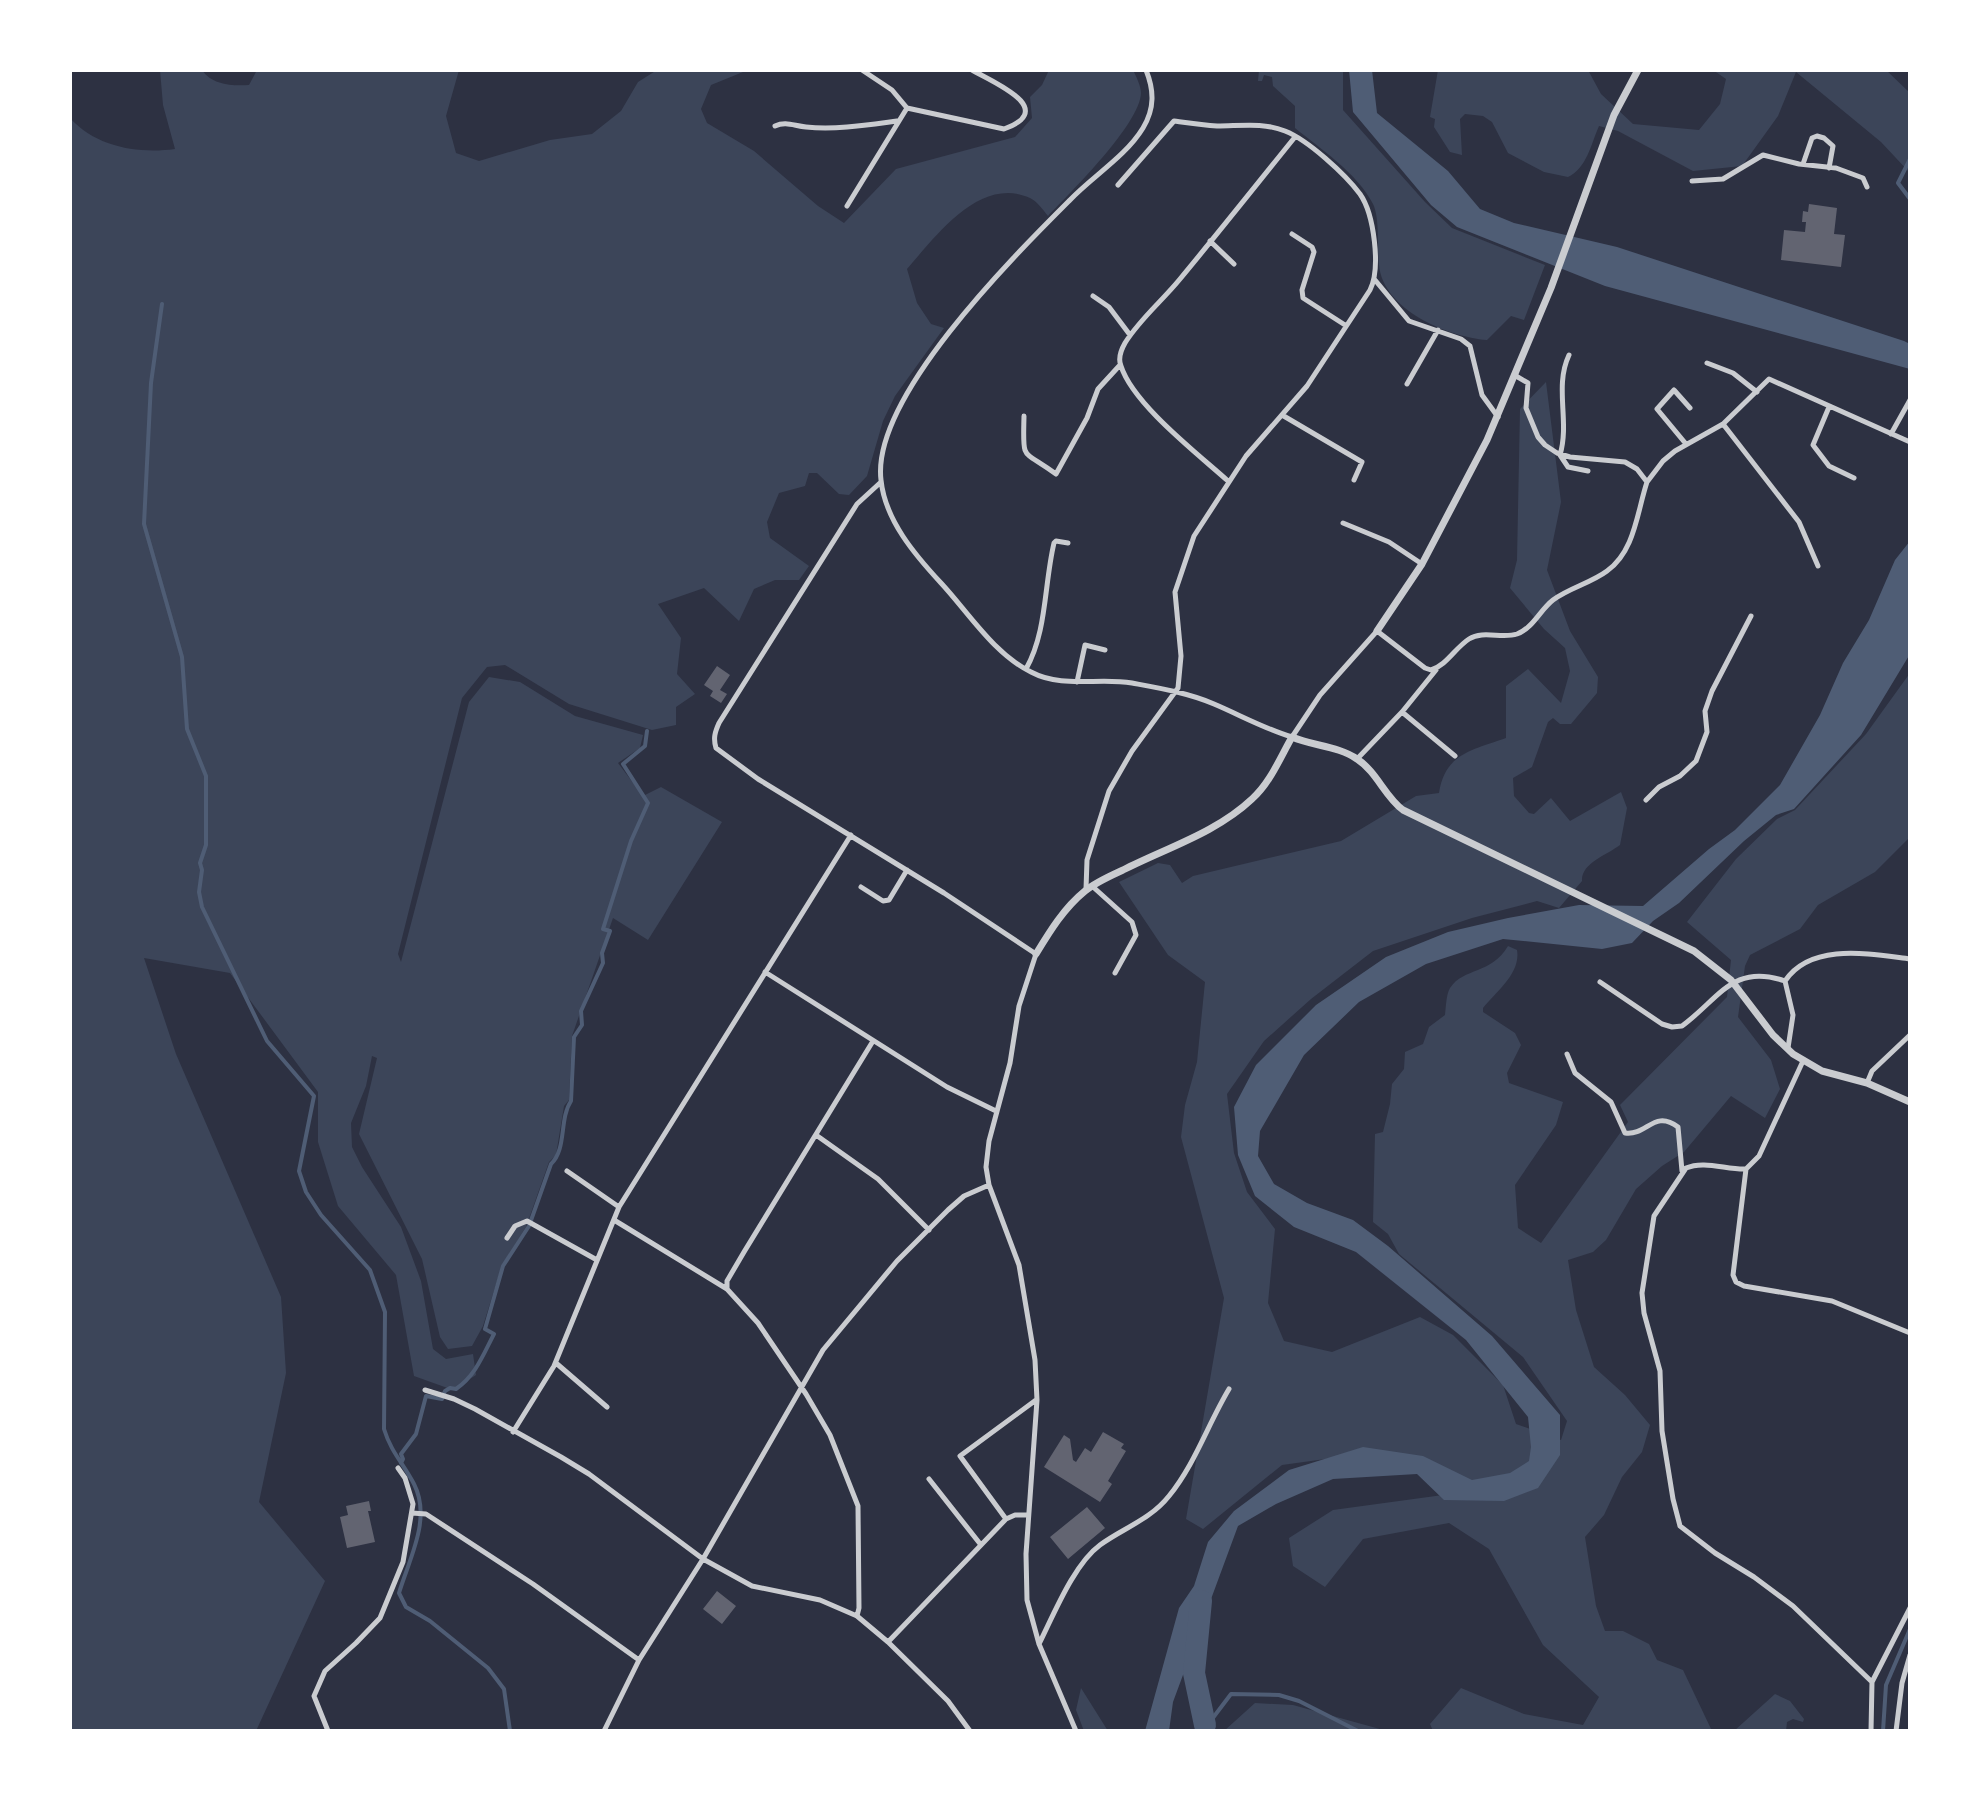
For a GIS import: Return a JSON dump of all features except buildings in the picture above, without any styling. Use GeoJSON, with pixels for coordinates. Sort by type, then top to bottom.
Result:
{"type":"FeatureCollection","features":[{"type":"Feature","properties":{"kind":"street"},"geometry":{"type":"LineString","coordinates":[[862,70],[892,90],[907,108],[1004,129],[1018,124],[1025,114],[1025,104],[1019,96],[972,70]]}},
{"type":"Feature","properties":{"kind":"street"},"geometry":{"type":"LineString","coordinates":[[1146,70],[1153,104],[1142,130],[1001,273],[938,347],[896,412],[884,451],[881,482],[908,548],[1006,654],[1026,669],[1044,678],[1077,682],[1129,682],[1211,702],[1264,728],[1338,750],[1357,759],[1393,803],[1413,815],[1694,951],[1739,990],[1766,1026],[1803,1061],[1822,1071],[1867,1083],[1910,1102]]}},
{"type":"Feature","properties":{"kind":"street"},"geometry":{"type":"LineString","coordinates":[[1076,1731],[1039,1644],[1025,1585],[1037,1400],[1031,1328],[1019,1265],[989,1185],[986,1154],[1010,1063],[1023,991],[1036,954],[1062,916],[1089,888],[1212,828],[1261,790],[1320,695],[1377,631],[1422,564],[1516,376],[1614,115],[1638,70]]}},
{"type":"Feature","properties":{"kind":"street"},"geometry":{"type":"LineString","coordinates":[[847,206],[907,108]]}},
{"type":"Feature","properties":{"kind":"street"},"geometry":{"type":"LineString","coordinates":[[775,126],[785,123],[804,127],[848,127],[897,121]]}},
{"type":"Feature","properties":{"kind":"street"},"geometry":{"type":"LineString","coordinates":[[1115,973],[1136,935],[1132,922],[1089,888],[1087,860],[1109,791],[1138,741],[1178,688],[1181,669],[1175,592],[1194,536],[1261,436],[1309,384],[1375,280],[1374,240],[1362,196],[1328,162],[1284,131],[1248,124],[1213,126],[1174,121],[1118,185]]}},
{"type":"Feature","properties":{"kind":"street"},"geometry":{"type":"LineString","coordinates":[[1803,164],[1812,138],[1817,136],[1833,146],[1829,168]]}},
{"type":"Feature","properties":{"kind":"street"},"geometry":{"type":"LineString","coordinates":[[1024,416],[1023,449],[1027,457],[1056,474],[1087,418],[1098,389],[1120,365],[1122,347],[1130,335],[1295,137]]}},
{"type":"Feature","properties":{"kind":"street"},"geometry":{"type":"LineString","coordinates":[[1692,181],[1723,179],[1763,155],[1836,168],[1863,178],[1867,187]]}},
{"type":"Feature","properties":{"kind":"street"},"geometry":{"type":"LineString","coordinates":[[1292,234],[1312,247],[1314,252],[1302,290],[1303,298],[1345,325]]}},
{"type":"Feature","properties":{"kind":"street"},"geometry":{"type":"LineString","coordinates":[[1210,241],[1234,264]]}},
{"type":"Feature","properties":{"kind":"street"},"geometry":{"type":"LineString","coordinates":[[1375,280],[1409,321],[1461,339],[1470,346],[1482,395],[1498,417]]}},
{"type":"Feature","properties":{"kind":"street"},"geometry":{"type":"LineString","coordinates":[[1093,296],[1109,307],[1130,335]]}},
{"type":"Feature","properties":{"kind":"street"},"geometry":{"type":"LineString","coordinates":[[1407,384],[1438,330]]}},
{"type":"Feature","properties":{"kind":"street"},"geometry":{"type":"LineString","coordinates":[[1560,455],[1564,442],[1561,378],[1569,355]]}},
{"type":"Feature","properties":{"kind":"street"},"geometry":{"type":"LineString","coordinates":[[1707,363],[1733,373],[1758,392]]}},
{"type":"Feature","properties":{"kind":"street"},"geometry":{"type":"LineString","coordinates":[[1120,365],[1145,406],[1228,481]]}},
{"type":"Feature","properties":{"kind":"street"},"geometry":{"type":"LineString","coordinates":[[1516,376],[1528,383],[1526,408],[1538,437],[1550,449],[1560,455],[1625,462],[1637,469],[1647,482]]}},
{"type":"Feature","properties":{"kind":"street"},"geometry":{"type":"LineString","coordinates":[[1357,759],[1402,712],[1436,669],[1469,638],[1519,633],[1562,593],[1607,572],[1631,541],[1647,482],[1663,461],[1723,424],[1769,379],[1910,442]]}},
{"type":"Feature","properties":{"kind":"street"},"geometry":{"type":"LineString","coordinates":[[1686,444],[1657,409],[1674,390],[1690,408]]}},
{"type":"Feature","properties":{"kind":"street"},"geometry":{"type":"LineString","coordinates":[[1891,434],[1910,400]]}},
{"type":"Feature","properties":{"kind":"street"},"geometry":{"type":"LineString","coordinates":[[1829,407],[1813,445],[1829,466],[1854,478]]}},
{"type":"Feature","properties":{"kind":"street"},"geometry":{"type":"LineString","coordinates":[[1282,415],[1362,462],[1354,480]]}},
{"type":"Feature","properties":{"kind":"street"},"geometry":{"type":"LineString","coordinates":[[1723,424],[1799,522],[1818,566]]}},
{"type":"Feature","properties":{"kind":"street"},"geometry":{"type":"LineString","coordinates":[[1560,455],[1568,467],[1588,471]]}},
{"type":"Feature","properties":{"kind":"street"},"geometry":{"type":"LineString","coordinates":[[881,482],[857,504],[714,733],[716,748],[758,779],[1027,945],[1036,954]]}},
{"type":"Feature","properties":{"kind":"street"},"geometry":{"type":"LineString","coordinates":[[1343,523],[1389,542],[1422,564]]}},
{"type":"Feature","properties":{"kind":"street"},"geometry":{"type":"LineString","coordinates":[[1026,669],[1040,638],[1045,587],[1054,543],[1068,543]]}},
{"type":"Feature","properties":{"kind":"street"},"geometry":{"type":"LineString","coordinates":[[1646,800],[1696,761],[1707,732],[1705,711],[1712,691],[1751,616]]}},
{"type":"Feature","properties":{"kind":"street"},"geometry":{"type":"LineString","coordinates":[[1377,631],[1425,668],[1436,669]]}},
{"type":"Feature","properties":{"kind":"street"},"geometry":{"type":"LineString","coordinates":[[1077,682],[1085,645],[1105,650]]}},
{"type":"Feature","properties":{"kind":"street"},"geometry":{"type":"LineString","coordinates":[[1402,712],[1455,756]]}},
{"type":"Feature","properties":{"kind":"street"},"geometry":{"type":"LineString","coordinates":[[513,1432],[556,1363],[619,1207],[851,835]]}},
{"type":"Feature","properties":{"kind":"street"},"geometry":{"type":"LineString","coordinates":[[861,887],[883,901],[889,900],[907,870]]}},
{"type":"Feature","properties":{"kind":"street"},"geometry":{"type":"LineString","coordinates":[[1785,981],[1804,962],[1819,956],[1836,954],[1910,959]]}},
{"type":"Feature","properties":{"kind":"street"},"geometry":{"type":"LineString","coordinates":[[765,972],[947,1087],[996,1111]]}},
{"type":"Feature","properties":{"kind":"street"},"geometry":{"type":"LineString","coordinates":[[1600,982],[1662,1024],[1672,1027],[1682,1026],[1744,976],[1762,975],[1785,981]]}},
{"type":"Feature","properties":{"kind":"street"},"geometry":{"type":"LineString","coordinates":[[1785,981],[1793,1015],[1787,1049]]}},
{"type":"Feature","properties":{"kind":"street"},"geometry":{"type":"LineString","coordinates":[[1867,1083],[1872,1071],[1910,1035]]}},
{"type":"Feature","properties":{"kind":"street"},"geometry":{"type":"LineString","coordinates":[[727,1289],[727,1281],[873,1041]]}},
{"type":"Feature","properties":{"kind":"street"},"geometry":{"type":"LineString","coordinates":[[1567,1054],[1575,1073],[1611,1102],[1625,1133],[1637,1133],[1659,1120],[1678,1127],[1682,1172]]}},
{"type":"Feature","properties":{"kind":"street"},"geometry":{"type":"LineString","coordinates":[[1803,1061],[1759,1156],[1746,1169],[1733,1268],[1736,1282],[1836,1302],[1910,1333]]}},
{"type":"Feature","properties":{"kind":"street"},"geometry":{"type":"LineString","coordinates":[[816,1135],[878,1179],[929,1230]]}},
{"type":"Feature","properties":{"kind":"street"},"geometry":{"type":"LineString","coordinates":[[1746,1169],[1693,1165],[1682,1172],[1654,1216],[1642,1293],[1646,1325],[1660,1371],[1662,1431],[1673,1499],[1680,1526],[1793,1606],[1872,1682]]}},
{"type":"Feature","properties":{"kind":"street"},"geometry":{"type":"LineString","coordinates":[[567,1171],[619,1207]]}},
{"type":"Feature","properties":{"kind":"street"},"geometry":{"type":"LineString","coordinates":[[604,1731],[639,1660],[703,1559],[836,1333],[897,1261],[964,1196],[989,1185]]}},
{"type":"Feature","properties":{"kind":"street"},"geometry":{"type":"LineString","coordinates":[[614,1220],[727,1289],[758,1323],[823,1420],[858,1506],[857,1616]]}},
{"type":"Feature","properties":{"kind":"street"},"geometry":{"type":"LineString","coordinates":[[507,1238],[515,1226],[530,1222],[597,1260]]}},
{"type":"Feature","properties":{"kind":"street"},"geometry":{"type":"LineString","coordinates":[[556,1363],[607,1407]]}},
{"type":"Feature","properties":{"kind":"street"},"geometry":{"type":"LineString","coordinates":[[1039,1644],[1081,1562],[1101,1545],[1151,1514],[1169,1496],[1229,1389]]}},
{"type":"Feature","properties":{"kind":"street"},"geometry":{"type":"LineString","coordinates":[[425,1390],[454,1399],[589,1474],[703,1559],[752,1586],[820,1600],[857,1616],[948,1701],[970,1731]]}},
{"type":"Feature","properties":{"kind":"street"},"geometry":{"type":"LineString","coordinates":[[1006,1519],[960,1456],[1037,1400]]}},
{"type":"Feature","properties":{"kind":"street"},"geometry":{"type":"LineString","coordinates":[[328,1731],[314,1696],[318,1683],[325,1671],[380,1618],[403,1562],[414,1513],[412,1494],[398,1468]]}},
{"type":"Feature","properties":{"kind":"street"},"geometry":{"type":"LineString","coordinates":[[929,1479],[981,1545]]}},
{"type":"Feature","properties":{"kind":"street"},"geometry":{"type":"LineString","coordinates":[[414,1513],[426,1514],[533,1584],[639,1660]]}},
{"type":"Feature","properties":{"kind":"street"},"geometry":{"type":"LineString","coordinates":[[888,1642],[1006,1519],[1028,1515]]}},
{"type":"Feature","properties":{"kind":"street"},"geometry":{"type":"LineString","coordinates":[[1871,1731],[1872,1682],[1910,1608]]}},
{"type":"Feature","properties":{"kind":"street"},"geometry":{"type":"LineString","coordinates":[[1896,1731],[1902,1683],[1910,1655]]}},
{"type":"Feature","properties":{"kind":"shaded area"},"geometry":{"type":"Polygon","coordinates":[[[160,70],[202,70],[217,82],[249,85],[257,70],[459,70],[446,116],[456,153],[479,161],[550,140],[592,134],[621,111],[638,82],[657,70],[748,70],[711,85],[701,109],[707,123],[754,151],[818,206],[844,223],[896,169],[1015,137],[1032,118],[1030,97],[1042,85],[1049,70],[1133,70],[1141,93],[1138,106],[1117,139],[1048,216],[1030,198],[1012,193],[994,195],[960,213],[907,269],[917,303],[931,324],[944,328],[895,396],[883,421],[867,476],[849,495],[839,494],[817,473],[809,473],[805,486],[779,493],[767,522],[770,538],[809,566],[799,580],[775,580],[754,589],[739,621],[704,588],[658,604],[681,638],[677,674],[695,694],[676,707],[676,725],[652,730],[569,704],[505,665],[487,667],[462,698],[398,954],[401,962],[469,702],[489,677],[520,682],[575,716],[643,735],[640,748],[618,763],[643,796],[661,787],[722,822],[648,940],[613,918],[572,1036],[569,1100],[564,1106],[556,1155],[549,1162],[526,1227],[502,1265],[483,1326],[472,1346],[448,1349],[440,1337],[422,1259],[359,1134],[377,1058],[372,1056],[366,1086],[351,1123],[352,1147],[401,1227],[421,1281],[433,1349],[446,1359],[473,1354],[476,1375],[453,1390],[414,1376],[396,1275],[338,1206],[318,1142],[318,1092],[230,973],[144,958],[176,1054],[281,1297],[286,1373],[259,1502],[325,1581],[256,1731],[70,1731],[70,118],[92,136],[118,146],[147,150],[175,149],[163,105],[160,70]]]}},
{"type":"Feature","properties":{"kind":"shaded area"},"geometry":{"type":"Polygon","coordinates":[[[1259,70],[1343,70],[1343,110],[1425,202],[1452,228],[1545,265],[1524,320],[1511,316],[1487,340],[1437,327],[1405,308],[1383,281],[1373,204],[1358,182],[1295,128],[1295,106],[1273,86],[1272,77],[1264,75],[1262,81],[1258,81],[1259,70]]]}},
{"type":"Feature","properties":{"kind":"shaded area"},"geometry":{"type":"Polygon","coordinates":[[[1349,70],[1372,70],[1377,113],[1448,171],[1480,209],[1514,223],[1617,247],[1904,341],[1910,344],[1910,369],[1605,286],[1457,227],[1431,205],[1353,112],[1349,70]]]}},
{"type":"Feature","properties":{"kind":"shaded area"},"geometry":{"type":"Polygon","coordinates":[[[1438,70],[1588,70],[1601,94],[1633,124],[1699,130],[1720,104],[1726,79],[1713,70],[1886,70],[1910,93],[1910,173],[1881,142],[1796,72],[1778,116],[1742,166],[1693,171],[1618,131],[1599,126],[1584,162],[1568,177],[1544,172],[1508,153],[1492,122],[1483,116],[1465,114],[1460,119],[1462,155],[1450,152],[1434,127],[1435,119],[1430,117],[1438,70]]]}},
{"type":"Feature","properties":{"kind":"shaded area"},"geometry":{"type":"Polygon","coordinates":[[[1546,382],[1561,502],[1547,570],[1570,631],[1598,677],[1597,693],[1571,724],[1560,724],[1553,718],[1548,722],[1532,767],[1513,778],[1514,796],[1529,813],[1534,814],[1551,798],[1570,821],[1621,792],[1627,808],[1620,845],[1590,864],[1582,881],[1559,908],[1537,901],[1472,918],[1373,951],[1311,999],[1264,1041],[1227,1094],[1234,1153],[1247,1192],[1275,1229],[1268,1303],[1284,1341],[1332,1352],[1420,1317],[1453,1335],[1503,1385],[1516,1424],[1561,1440],[1567,1421],[1523,1357],[1399,1254],[1388,1234],[1373,1222],[1375,1134],[1383,1132],[1392,1084],[1404,1069],[1405,1052],[1423,1044],[1429,1027],[1445,1015],[1449,991],[1456,981],[1494,962],[1508,946],[1517,950],[1512,974],[1483,1008],[1483,1012],[1515,1033],[1521,1045],[1507,1073],[1509,1083],[1563,1102],[1556,1125],[1515,1185],[1518,1228],[1541,1243],[1628,1122],[1620,1105],[1727,997],[1731,960],[1687,922],[1736,859],[1777,819],[1795,810],[1866,734],[1910,673],[1909,838],[1875,872],[1818,905],[1800,929],[1750,955],[1745,966],[1738,1017],[1771,1060],[1780,1089],[1765,1118],[1731,1096],[1684,1152],[1636,1189],[1606,1240],[1593,1252],[1568,1260],[1576,1310],[1594,1367],[1625,1395],[1650,1425],[1642,1452],[1622,1477],[1604,1515],[1585,1537],[1596,1606],[1605,1631],[1623,1631],[1649,1644],[1657,1660],[1683,1670],[1712,1731],[1433,1731],[1430,1724],[1461,1688],[1524,1714],[1583,1725],[1599,1697],[1543,1645],[1489,1549],[1449,1523],[1363,1539],[1325,1587],[1293,1566],[1289,1538],[1333,1510],[1443,1495],[1427,1466],[1340,1457],[1282,1465],[1203,1529],[1186,1519],[1224,1298],[1181,1137],[1185,1105],[1197,1062],[1205,982],[1168,955],[1119,882],[1158,863],[1170,865],[1182,883],[1193,876],[1341,841],[1416,796],[1439,793],[1447,769],[1454,761],[1472,750],[1506,738],[1506,686],[1528,669],[1561,703],[1570,671],[1565,648],[1544,629],[1510,588],[1517,560],[1520,409],[1546,382]]]}},
{"type":"Feature","properties":{"kind":"shaded area"},"geometry":{"type":"Polygon","coordinates":[[[1910,541],[1910,654],[1861,735],[1794,809],[1776,815],[1744,841],[1632,943],[1602,949],[1503,939],[1426,964],[1359,1002],[1304,1055],[1260,1131],[1258,1156],[1274,1184],[1307,1203],[1353,1220],[1388,1246],[1492,1336],[1560,1415],[1560,1455],[1538,1488],[1504,1501],[1444,1500],[1417,1474],[1333,1479],[1276,1504],[1238,1526],[1173,1702],[1169,1731],[1145,1731],[1179,1608],[1194,1586],[1208,1542],[1234,1511],[1289,1470],[1363,1447],[1423,1456],[1472,1480],[1510,1473],[1529,1461],[1528,1417],[1466,1340],[1356,1252],[1294,1227],[1255,1196],[1238,1155],[1234,1107],[1256,1065],[1316,1005],[1386,957],[1448,932],[1508,918],[1579,905],[1643,906],[1735,830],[1780,785],[1820,715],[1843,663],[1869,620],[1895,560],[1910,541]]]}},
{"type":"Feature","properties":{"kind":"shaded area"},"geometry":{"type":"Polygon","coordinates":[[[1081,1688],[1108,1731],[1084,1731],[1076,1710],[1081,1688]]]}},
{"type":"Feature","properties":{"kind":"shaded area"},"geometry":{"type":"Polygon","coordinates":[[[1775,1694],[1790,1701],[1804,1719],[1803,1722],[1793,1719],[1787,1722],[1786,1731],[1734,1731],[1775,1694]]]}},
{"type":"Feature","properties":{"kind":"shaded area"},"geometry":{"type":"Polygon","coordinates":[[[1255,1703],[1293,1705],[1387,1731],[1224,1731],[1255,1703]]]}},
{"type":"Feature","properties":{"kind":"waterway"},"geometry":{"type":"LineString","coordinates":[[1910,159],[1898,183],[1910,199]]}},
{"type":"Feature","properties":{"kind":"waterway"},"geometry":{"type":"LineString","coordinates":[[162,304],[151,383],[144,524],[182,657],[187,729],[206,776],[206,845],[200,863],[199,892],[202,907],[267,1041],[314,1096],[299,1171],[306,1192],[321,1215],[370,1270],[385,1312],[384,1429],[414,1484],[421,1511],[417,1539],[399,1593],[406,1607],[430,1621],[488,1668],[504,1689],[510,1731]]}},
{"type":"Feature","properties":{"kind":"waterway"},"geometry":{"type":"LineString","coordinates":[[401,1463],[401,1454],[416,1434],[426,1396],[442,1399],[445,1391],[456,1389],[463,1383],[474,1371],[494,1334],[485,1329],[503,1266],[529,1226],[559,1150],[571,1101],[574,1037],[582,1025],[581,1011],[603,963],[602,953],[610,931],[603,929],[631,841],[648,803],[623,764],[645,746],[647,731]]}},
{"type":"Feature","properties":{"kind":"waterway"},"geometry":{"type":"LineString","coordinates":[[1201,1601],[1194,1673],[1205,1725]]}},
{"type":"Feature","properties":{"kind":"waterway"},"geometry":{"type":"LineString","coordinates":[[1883,1731],[1886,1685],[1910,1629]]}},
{"type":"Feature","properties":{"kind":"waterway"},"geometry":{"type":"LineString","coordinates":[[1203,1731],[1231,1694],[1279,1695],[1299,1701],[1358,1731]]}}]}
